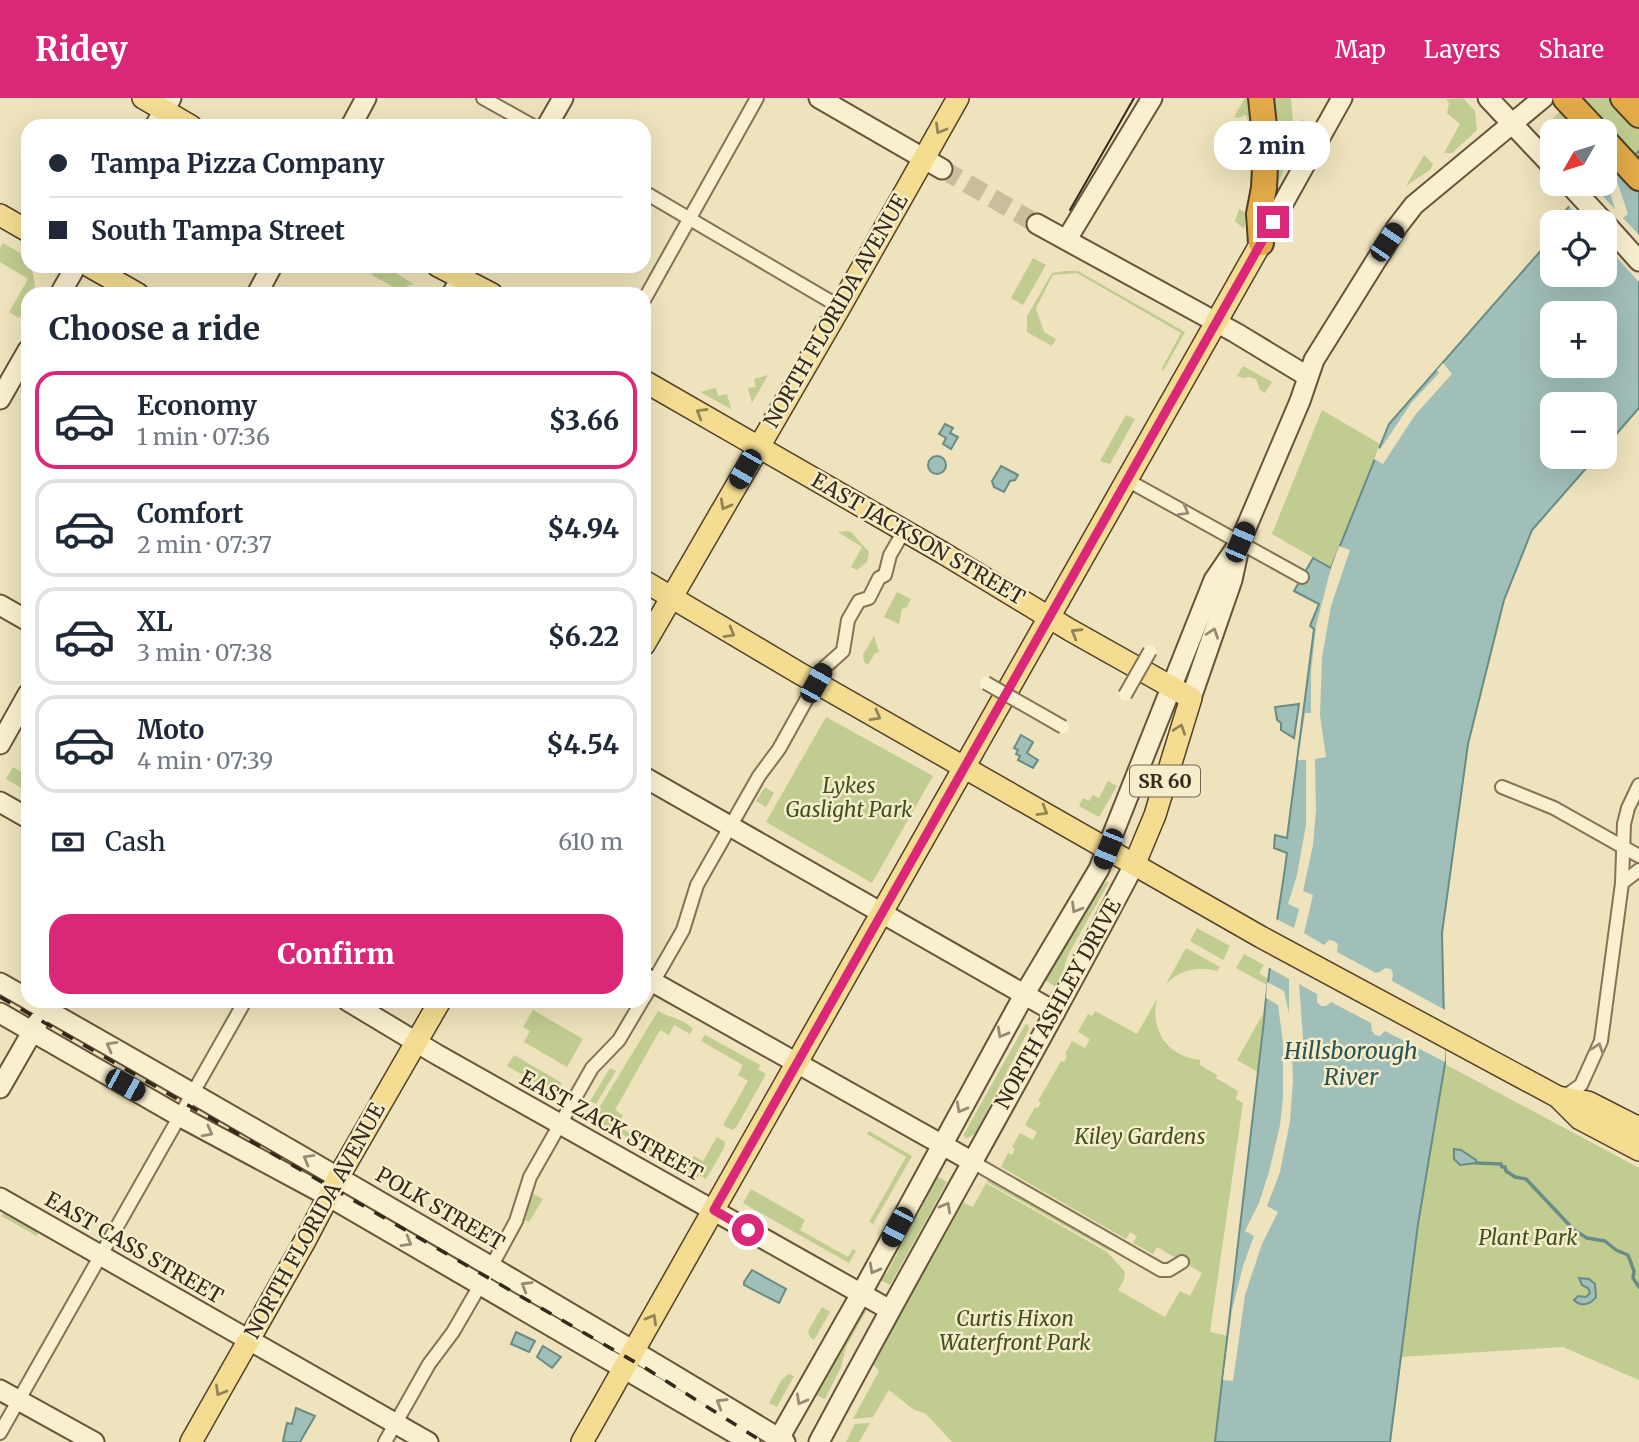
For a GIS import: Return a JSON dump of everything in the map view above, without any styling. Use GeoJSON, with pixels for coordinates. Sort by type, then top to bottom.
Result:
{"type":"FeatureCollection","features":[{"type":"Feature","properties":{"kind":"highway"},"geometry":{"type":"LineString","coordinates":[[1261,98],[1266,160],[1259,214],[1261,243]]}},
{"type":"Feature","properties":{"kind":"highway"},"geometry":{"type":"LineString","coordinates":[[1565,98],[1585,119]]}},
{"type":"Feature","properties":{"kind":"highway"},"geometry":{"type":"LineString","coordinates":[[1623,98],[1639,115]]}},
{"type":"Feature","properties":{"kind":"highway"},"geometry":{"type":"LineString","coordinates":[[1617,154],[1639,178]]}},
{"type":"Feature","properties":{"kind":"main road"},"geometry":{"type":"LineString","coordinates":[[144,98],[163,111]]}},
{"type":"Feature","properties":{"kind":"main road","name":"NORTH FLORIDA AVENUE"},"geometry":{"type":"LineString","coordinates":[[651,633],[840,307],[932,164],[957,98]]}},
{"type":"Feature","properties":{"kind":"main road"},"geometry":{"type":"LineString","coordinates":[[0,215],[21,227]]}},
{"type":"Feature","properties":{"kind":"main road"},"geometry":{"type":"LineString","coordinates":[[582,1442],[1261,243]]}},
{"type":"Feature","properties":{"kind":"main road"},"geometry":{"type":"LineString","coordinates":[[101,273],[126,287]]}},
{"type":"Feature","properties":{"kind":"main road"},"geometry":{"type":"LineString","coordinates":[[461,279],[478,287]]}},
{"type":"Feature","properties":{"kind":"main road","name":"EAST JACKSON STREET"},"geometry":{"type":"LineString","coordinates":[[651,385],[1191,698]]}},
{"type":"Feature","properties":{"kind":"main road"},"geometry":{"type":"LineString","coordinates":[[651,585],[816,683],[1261,937],[1558,1097],[1580,1119],[1639,1150]]}},
{"type":"Feature","properties":{"kind":"main road","name":"NORTH ASHLEY DRIVE"},"geometry":{"type":"LineString","coordinates":[[1135,863],[1155,814],[1191,698]]}},
{"type":"Feature","properties":{"kind":"main road","name":"NORTH FLORIDA AVENUE"},"geometry":{"type":"LineString","coordinates":[[191,1442],[436,1008]]}},
{"type":"Feature","properties":{"kind":"main road"},"geometry":{"type":"LineString","coordinates":[[1558,1097],[1588,1102],[1639,1128]]}},
{"type":"Feature","properties":{"kind":"street"},"geometry":{"type":"LineString","coordinates":[[355,119],[366,98]]}},
{"type":"Feature","properties":{"kind":"street"},"geometry":{"type":"LineString","coordinates":[[483,98],[520,119]]}},
{"type":"Feature","properties":{"kind":"street"},"geometry":{"type":"LineString","coordinates":[[551,119],[563,98]]}},
{"type":"Feature","properties":{"kind":"street"},"geometry":{"type":"LineString","coordinates":[[651,288],[757,98]]}},
{"type":"Feature","properties":{"kind":"street"},"geometry":{"type":"LineString","coordinates":[[819,98],[932,164]]}},
{"type":"Feature","properties":{"kind":"street"},"geometry":{"type":"LineString","coordinates":[[1067,239],[1151,98]]}},
{"type":"Feature","properties":{"kind":"street"},"geometry":{"type":"LineString","coordinates":[[1261,243],[1342,98]]}},
{"type":"Feature","properties":{"kind":"street"},"geometry":{"type":"LineString","coordinates":[[1488,98],[1540,153]]}},
{"type":"Feature","properties":{"kind":"street"},"geometry":{"type":"LineString","coordinates":[[780,1441],[1024,995],[1100,869],[1214,580],[1240,542],[1300,401],[1314,360],[1362,280],[1414,205],[1519,130],[1544,98]]}},
{"type":"Feature","properties":{"kind":"street"},"geometry":{"type":"LineString","coordinates":[[651,196],[840,307]]}},
{"type":"Feature","properties":{"kind":"street"},"geometry":{"type":"LineString","coordinates":[[1580,196],[1592,210]]}},
{"type":"Feature","properties":{"kind":"street"},"geometry":{"type":"LineString","coordinates":[[1037,224],[1307,376]]}},
{"type":"Feature","properties":{"kind":"street"},"geometry":{"type":"LineString","coordinates":[[1617,237],[1639,261]]}},
{"type":"Feature","properties":{"kind":"street"},"geometry":{"type":"LineString","coordinates":[[0,399],[21,362]]}},
{"type":"Feature","properties":{"kind":"street"},"geometry":{"type":"LineString","coordinates":[[1127,480],[1302,577]]}},
{"type":"Feature","properties":{"kind":"street"},"geometry":{"type":"LineString","coordinates":[[651,981],[683,930],[695,890],[824,668],[843,651],[848,620],[859,601],[869,597],[879,578],[885,575],[890,555],[904,531]]}},
{"type":"Feature","properties":{"kind":"street","name":"NORTH ASHLEY DRIVE"},"geometry":{"type":"LineString","coordinates":[[1191,698],[1232,580],[1240,542]]}},
{"type":"Feature","properties":{"kind":"street"},"geometry":{"type":"LineString","coordinates":[[0,605],[21,617]]}},
{"type":"Feature","properties":{"kind":"street"},"geometry":{"type":"LineString","coordinates":[[1125,695],[1150,651]]}},
{"type":"Feature","properties":{"kind":"street"},"geometry":{"type":"LineString","coordinates":[[986,683],[1063,727]]}},
{"type":"Feature","properties":{"kind":"street"},"geometry":{"type":"LineString","coordinates":[[0,744],[21,706]]}},
{"type":"Feature","properties":{"kind":"street"},"geometry":{"type":"LineString","coordinates":[[651,781],[1055,1012]]}},
{"type":"Feature","properties":{"kind":"street"},"geometry":{"type":"LineString","coordinates":[[1558,1097],[1567,1095],[1581,1085],[1601,1041],[1622,883],[1626,816],[1639,785]]}},
{"type":"Feature","properties":{"kind":"street"},"geometry":{"type":"LineString","coordinates":[[1502,787],[1554,808],[1639,856]]}},
{"type":"Feature","properties":{"kind":"street"},"geometry":{"type":"LineString","coordinates":[[0,802],[21,814]]}},
{"type":"Feature","properties":{"kind":"street","name":"NORTH ASHLEY DRIVE"},"geometry":{"type":"LineString","coordinates":[[819,1442],[971,1161],[1031,1059],[1135,863]]}},
{"type":"Feature","properties":{"kind":"street"},"geometry":{"type":"LineString","coordinates":[[1622,883],[1639,870]]}},
{"type":"Feature","properties":{"kind":"street","name":"POLK STREET"},"geometry":{"type":"LineString","coordinates":[[0,983],[21,994]]}},
{"type":"Feature","properties":{"kind":"street"},"geometry":{"type":"LineString","coordinates":[[651,991],[797,1062],[1161,1270],[1169,1270],[1182,1262]]}},
{"type":"Feature","properties":{"kind":"street"},"geometry":{"type":"LineString","coordinates":[[0,1088],[32,1032],[37,1008]]}},
{"type":"Feature","properties":{"kind":"street","name":"POLK STREET"},"geometry":{"type":"LineString","coordinates":[[47,1008],[491,1266],[750,1442]]}},
{"type":"Feature","properties":{"kind":"street"},"geometry":{"type":"LineString","coordinates":[[0,1433],[241,1008]]}},
{"type":"Feature","properties":{"kind":"street","name":"EAST ZACK STREET"},"geometry":{"type":"LineString","coordinates":[[360,1008],[890,1310]]}},
{"type":"Feature","properties":{"kind":"street"},"geometry":{"type":"LineString","coordinates":[[385,1442],[429,1364],[453,1332],[516,1221],[526,1184],[592,1068],[619,1040],[636,1008]]}},
{"type":"Feature","properties":{"kind":"street","name":"POLK STREET"},"geometry":{"type":"LineString","coordinates":[[0,1013],[481,1284],[630,1359],[780,1441]]}},
{"type":"Feature","properties":{"kind":"street","name":"EAST CASS STREET"},"geometry":{"type":"LineString","coordinates":[[0,1198],[428,1442]]}},
{"type":"Feature","properties":{"kind":"street"},"geometry":{"type":"LineString","coordinates":[[0,1390],[94,1442]]}},
{"type":"Feature","properties":{"kind":"green space"},"geometry":{"type":"Polygon","coordinates":[[[1245,98],[1255,98],[1260,137],[1251,190],[1253,152],[1249,127],[1246,115],[1234,117],[1245,98]]]}},
{"type":"Feature","properties":{"kind":"green space"},"geometry":{"type":"Polygon","coordinates":[[[1269,98],[1291,98],[1293,122],[1305,120],[1267,209],[1269,98]]]}},
{"type":"Feature","properties":{"kind":"green space"},"geometry":{"type":"Polygon","coordinates":[[[1463,98],[1475,111],[1477,130],[1452,153],[1444,153],[1460,124],[1447,113],[1449,103],[1446,99],[1463,98]]]}},
{"type":"Feature","properties":{"kind":"green space"},"geometry":{"type":"Polygon","coordinates":[[[1575,98],[1639,98],[1639,151],[1617,170],[1617,119],[1552,119],[1575,98]]]}},
{"type":"Feature","properties":{"kind":"green space"},"geometry":{"type":"Polygon","coordinates":[[[1424,155],[1433,164],[1431,169],[1406,186],[1424,155]]]}},
{"type":"Feature","properties":{"kind":"green space"},"geometry":{"type":"Polygon","coordinates":[[[1239,209],[1247,213],[1244,229],[1235,221],[1239,209]]]}},
{"type":"Feature","properties":{"kind":"green space"},"geometry":{"type":"Polygon","coordinates":[[[3,243],[21,254],[21,273],[33,273],[35,287],[23,287],[28,279],[0,262],[0,248],[3,243]]]}},
{"type":"Feature","properties":{"kind":"green space"},"geometry":{"type":"Polygon","coordinates":[[[1033,258],[1046,265],[1023,305],[1011,298],[1033,258]]]}},
{"type":"Feature","properties":{"kind":"green space"},"geometry":{"type":"Polygon","coordinates":[[[1078,271],[1185,332],[1163,371],[1161,370],[1181,333],[1077,273],[1053,275],[1036,308],[1044,332],[1056,339],[1052,346],[1027,332],[1027,316],[1052,273],[1078,271]]]}},
{"type":"Feature","properties":{"kind":"green space"},"geometry":{"type":"Polygon","coordinates":[[[371,273],[396,273],[414,284],[393,287],[371,273]]]}},
{"type":"Feature","properties":{"kind":"green space"},"geometry":{"type":"Polygon","coordinates":[[[21,291],[19,318],[9,312],[21,291]]]}},
{"type":"Feature","properties":{"kind":"green space"},"geometry":{"type":"Polygon","coordinates":[[[1243,366],[1272,382],[1265,393],[1260,390],[1256,379],[1237,376],[1243,366]]]}},
{"type":"Feature","properties":{"kind":"green space"},"geometry":{"type":"Polygon","coordinates":[[[768,375],[752,403],[748,388],[756,387],[754,379],[768,375]]]}},
{"type":"Feature","properties":{"kind":"green space"},"geometry":{"type":"Polygon","coordinates":[[[716,388],[718,396],[727,394],[731,409],[700,392],[716,388]]]}},
{"type":"Feature","properties":{"kind":"green space"},"geometry":{"type":"Polygon","coordinates":[[[1322,410],[1380,444],[1331,568],[1272,534],[1322,410]]]}},
{"type":"Feature","properties":{"kind":"green space"},"geometry":{"type":"Polygon","coordinates":[[[1126,415],[1135,419],[1110,464],[1100,461],[1126,415]]]}},
{"type":"Feature","properties":{"kind":"green space"},"geometry":{"type":"Polygon","coordinates":[[[838,532],[851,532],[869,552],[867,562],[857,570],[851,567],[862,547],[838,532]]]}},
{"type":"Feature","properties":{"kind":"green space"},"geometry":{"type":"Polygon","coordinates":[[[897,592],[911,599],[907,607],[902,609],[899,624],[884,617],[897,592]]]}},
{"type":"Feature","properties":{"kind":"green space"},"geometry":{"type":"Polygon","coordinates":[[[874,636],[879,652],[875,653],[868,665],[864,662],[863,655],[874,636]]]}},
{"type":"Feature","properties":{"kind":"green space","name":"Lykes Gaslight Park"},"geometry":{"type":"Polygon","coordinates":[[[826,717],[933,776],[872,883],[766,822],[826,717]]]}},
{"type":"Feature","properties":{"kind":"green space"},"geometry":{"type":"Polygon","coordinates":[[[13,767],[21,772],[21,788],[6,779],[13,767]]]}},
{"type":"Feature","properties":{"kind":"green space"},"geometry":{"type":"Polygon","coordinates":[[[1108,781],[1117,786],[1099,817],[1079,806],[1083,798],[1089,801],[1093,795],[1099,798],[1108,781]]]}},
{"type":"Feature","properties":{"kind":"green space"},"geometry":{"type":"Polygon","coordinates":[[[765,787],[774,793],[766,807],[756,801],[765,787]]]}},
{"type":"Feature","properties":{"kind":"green space"},"geometry":{"type":"Polygon","coordinates":[[[1109,882],[1068,955],[1058,988],[1045,980],[1092,898],[1109,882]]]}},
{"type":"Feature","properties":{"kind":"green space"},"geometry":{"type":"Polygon","coordinates":[[[1197,928],[1230,946],[1223,960],[1190,941],[1197,928]]]}},
{"type":"Feature","properties":{"kind":"green space"},"geometry":{"type":"Polygon","coordinates":[[[1186,948],[1220,967],[1217,971],[1196,969],[1184,972],[1166,984],[1186,948]]]}},
{"type":"Feature","properties":{"kind":"green space"},"geometry":{"type":"Polygon","coordinates":[[[1244,954],[1264,965],[1259,973],[1267,978],[1267,985],[1236,968],[1244,954]]]}},
{"type":"Feature","properties":{"kind":"green space"},"geometry":{"type":"Polygon","coordinates":[[[1157,999],[1156,1021],[1163,1040],[1178,1053],[1200,1060],[1200,1065],[1238,1091],[1236,1099],[1243,1103],[1210,1332],[1228,1336],[1215,1442],[952,1442],[925,1413],[914,1410],[889,1390],[873,1417],[853,1419],[879,1371],[871,1362],[962,1202],[973,1207],[986,1183],[1107,1252],[1125,1272],[1118,1290],[1165,1317],[1180,1291],[1190,1296],[1202,1273],[1157,1247],[1153,1254],[1133,1243],[1137,1236],[1130,1232],[1126,1239],[1001,1167],[1008,1153],[1012,1155],[1015,1149],[1012,1147],[1020,1133],[1033,1140],[1037,1132],[1025,1125],[1035,1107],[1038,1108],[1041,1103],[1038,1101],[1061,1061],[1064,1062],[1072,1041],[1085,1048],[1090,1039],[1078,1032],[1088,1014],[1092,1016],[1095,1011],[1137,1034],[1157,999]]]}},
{"type":"Feature","properties":{"kind":"green space"},"geometry":{"type":"Polygon","coordinates":[[[533,1010],[583,1039],[567,1067],[524,1042],[530,1031],[523,1027],[533,1010]]]}},
{"type":"Feature","properties":{"kind":"green space"},"geometry":{"type":"Polygon","coordinates":[[[658,1011],[693,1029],[690,1034],[674,1025],[669,1035],[660,1030],[615,1110],[623,1115],[617,1126],[635,1136],[632,1140],[593,1118],[658,1011]]]}},
{"type":"Feature","properties":{"kind":"green space"},"geometry":{"type":"Polygon","coordinates":[[[1264,1012],[1258,1072],[1237,1060],[1264,1012]]]}},
{"type":"Feature","properties":{"kind":"green space"},"geometry":{"type":"Polygon","coordinates":[[[1028,1024],[1029,1029],[975,1134],[965,1139],[964,1134],[1028,1024]]]}},
{"type":"Feature","properties":{"kind":"green space"},"geometry":{"type":"Polygon","coordinates":[[[705,1035],[760,1065],[758,1069],[766,1074],[737,1126],[732,1130],[723,1125],[748,1081],[738,1075],[743,1065],[701,1041],[705,1035]]]}},
{"type":"Feature","properties":{"kind":"green space"},"geometry":{"type":"Polygon","coordinates":[[[514,1055],[562,1083],[556,1094],[507,1066],[514,1055]]]}},
{"type":"Feature","properties":{"kind":"green space","name":"Plant Park"},"geometry":{"type":"Polygon","coordinates":[[[1445,1064],[1639,1168],[1639,1380],[1563,1347],[1400,1357],[1418,1224],[1445,1064]]]}},
{"type":"Feature","properties":{"kind":"green space"},"geometry":{"type":"Polygon","coordinates":[[[610,1068],[616,1071],[596,1104],[590,1101],[610,1068]]]}},
{"type":"Feature","properties":{"kind":"green space"},"geometry":{"type":"Polygon","coordinates":[[[869,1131],[912,1156],[873,1224],[869,1222],[906,1157],[867,1134],[869,1131]]]}},
{"type":"Feature","properties":{"kind":"green space"},"geometry":{"type":"Polygon","coordinates":[[[717,1137],[725,1142],[724,1148],[706,1179],[699,1175],[697,1178],[664,1159],[654,1157],[645,1148],[647,1143],[688,1166],[694,1156],[703,1161],[717,1137]]]}},
{"type":"Feature","properties":{"kind":"green space"},"geometry":{"type":"Polygon","coordinates":[[[935,1175],[947,1182],[890,1285],[877,1278],[887,1273],[932,1187],[935,1175]]]}},
{"type":"Feature","properties":{"kind":"green space"},"geometry":{"type":"Polygon","coordinates":[[[989,1178],[1101,1240],[1111,1252],[987,1182],[989,1178]]]}},
{"type":"Feature","properties":{"kind":"green space"},"geometry":{"type":"Polygon","coordinates":[[[751,1189],[805,1220],[800,1230],[848,1257],[853,1249],[856,1251],[849,1263],[743,1203],[751,1189]]]}},
{"type":"Feature","properties":{"kind":"green space"},"geometry":{"type":"Polygon","coordinates":[[[532,1193],[543,1199],[529,1222],[525,1220],[532,1193]]]}},
{"type":"Feature","properties":{"kind":"green space"},"geometry":{"type":"Polygon","coordinates":[[[5,1212],[38,1231],[37,1236],[1,1216],[5,1212]]]}},
{"type":"Feature","properties":{"kind":"green space"},"geometry":{"type":"Polygon","coordinates":[[[863,1306],[866,1311],[846,1347],[841,1367],[825,1399],[816,1395],[863,1306]]]}},
{"type":"Feature","properties":{"kind":"green space"},"geometry":{"type":"Polygon","coordinates":[[[822,1307],[830,1312],[814,1340],[808,1331],[822,1307]]]}},
{"type":"Feature","properties":{"kind":"green space"},"geometry":{"type":"Polygon","coordinates":[[[789,1374],[794,1376],[777,1407],[769,1403],[782,1379],[789,1374]]]}},
{"type":"Feature","properties":{"kind":"green space"},"geometry":{"type":"Polygon","coordinates":[[[870,1423],[859,1442],[846,1442],[855,1424],[870,1423]]]}},
{"type":"Feature","properties":{"kind":"water","name":"Hillsborough River"},"geometry":{"type":"Polygon","coordinates":[[[1639,151],[1639,408],[1617,433],[1617,392],[1540,392],[1540,469],[1585,469],[1532,530],[1504,600],[1468,744],[1442,933],[1445,1064],[1418,1224],[1390,1442],[1215,1442],[1268,978],[1287,853],[1274,848],[1275,835],[1287,838],[1314,629],[1310,626],[1319,604],[1294,591],[1313,558],[1331,568],[1389,424],[1540,252],[1540,287],[1617,287],[1617,210],[1566,210],[1578,196],[1617,196],[1617,170],[1639,151]]]}},
{"type":"Feature","properties":{"kind":"water"},"geometry":{"type":"Polygon","coordinates":[[[945,424],[953,428],[950,433],[958,437],[951,449],[943,444],[946,438],[939,434],[945,424]]]}},
{"type":"Feature","properties":{"kind":"water"},"geometry":{"type":"Polygon","coordinates":[[[937,456],[943,459],[946,465],[943,471],[937,474],[931,471],[928,465],[931,459],[937,456]]]}},
{"type":"Feature","properties":{"kind":"water"},"geometry":{"type":"Polygon","coordinates":[[[1001,466],[1018,475],[1015,480],[1010,481],[1004,492],[994,487],[992,481],[1001,466]]]}},
{"type":"Feature","properties":{"kind":"water"},"geometry":{"type":"Polygon","coordinates":[[[1299,704],[1294,738],[1281,730],[1275,707],[1299,704]]]}},
{"type":"Feature","properties":{"kind":"water"},"geometry":{"type":"Polygon","coordinates":[[[1021,735],[1033,742],[1027,753],[1038,760],[1033,768],[1018,760],[1018,750],[1014,748],[1021,735]]]}},
{"type":"Feature","properties":{"kind":"water"},"geometry":{"type":"Polygon","coordinates":[[[1454,1149],[1461,1150],[1476,1160],[1476,1163],[1460,1165],[1454,1159],[1454,1149]]]}},
{"type":"Feature","properties":{"kind":"water"},"geometry":{"type":"Polygon","coordinates":[[[752,1270],[786,1289],[779,1303],[744,1285],[752,1270]]]}},
{"type":"Feature","properties":{"kind":"water"},"geometry":{"type":"Polygon","coordinates":[[[1579,1278],[1589,1279],[1595,1284],[1594,1300],[1580,1304],[1574,1300],[1590,1293],[1579,1278]]]}},
{"type":"Feature","properties":{"kind":"water"},"geometry":{"type":"Polygon","coordinates":[[[516,1332],[535,1341],[529,1352],[511,1344],[516,1332]]]}},
{"type":"Feature","properties":{"kind":"water"},"geometry":{"type":"Polygon","coordinates":[[[543,1346],[561,1357],[552,1368],[537,1357],[543,1346]]]}},
{"type":"Feature","properties":{"kind":"water"},"geometry":{"type":"Polygon","coordinates":[[[296,1408],[315,1416],[300,1442],[285,1442],[287,1423],[292,1424],[296,1408]]]}},
{"type":"Feature","properties":{"kind":"pier"},"geometry":{"type":"Polygon","coordinates":[[[1617,181],[1628,214],[1623,218],[1639,235],[1639,282],[1617,258],[1617,210],[1572,210],[1567,204],[1573,196],[1603,196],[1615,209],[1611,196],[1617,196],[1617,181]]]}},
{"type":"Feature","properties":{"kind":"pier"},"geometry":{"type":"Polygon","coordinates":[[[1443,363],[1452,374],[1415,415],[1383,464],[1374,459],[1378,448],[1383,445],[1412,402],[1439,373],[1437,370],[1443,363]]]}},
{"type":"Feature","properties":{"kind":"pier"},"geometry":{"type":"Polygon","coordinates":[[[1339,546],[1350,550],[1331,606],[1322,658],[1320,715],[1326,757],[1315,759],[1316,810],[1313,845],[1303,891],[1313,895],[1304,933],[1324,945],[1329,940],[1334,941],[1338,944],[1337,952],[1376,973],[1385,968],[1391,969],[1392,981],[1447,1011],[1445,1062],[1385,1031],[1380,1036],[1375,1035],[1371,1023],[1331,1002],[1321,1006],[1317,1002],[1317,994],[1299,984],[1304,1051],[1292,1052],[1290,1121],[1280,1172],[1267,1206],[1278,1212],[1262,1244],[1245,1295],[1233,1381],[1223,1380],[1232,1310],[1254,1236],[1245,1231],[1259,1203],[1280,1125],[1283,1042],[1278,1005],[1266,998],[1267,982],[1284,991],[1289,1013],[1289,979],[1268,967],[1269,960],[1266,957],[1276,919],[1294,928],[1299,909],[1288,904],[1297,875],[1306,825],[1306,760],[1298,760],[1305,713],[1311,713],[1311,672],[1316,626],[1339,546]]]}},
{"type":"Feature","properties":{"kind":"waterway"},"geometry":{"type":"LineString","coordinates":[[1476,1163],[1501,1164],[1515,1177],[1526,1179],[1574,1230],[1587,1238],[1605,1241],[1628,1255],[1634,1271],[1633,1278],[1639,1287]]}},
{"type":"Feature","properties":{"kind":"tunnel"},"geometry":{"type":"LineString","coordinates":[[942,169],[1037,224]]}},
{"type":"Feature","properties":{"kind":"tram line"},"geometry":{"type":"LineString","coordinates":[[1070,210],[1134,98]]}},
{"type":"Feature","properties":{"kind":"railway"},"geometry":{"type":"LineString","coordinates":[[0,997],[647,1369],[763,1442]]}},
{"type":"Feature","properties":{"kind":"route"},"geometry":{"type":"LineString","coordinates":[[748,1230],[714,1210],[1273,222]]}},
{"type":"Feature","properties":{"kind":"park label","name":"Kiley Gardens"},"geometry":{"type":"Point","coordinates":[1140,1137]}},
{"type":"Feature","properties":{"kind":"park label","name":"Curtis Hixon Waterfront Park"},"geometry":{"type":"Point","coordinates":[1015,1331]}}]}
